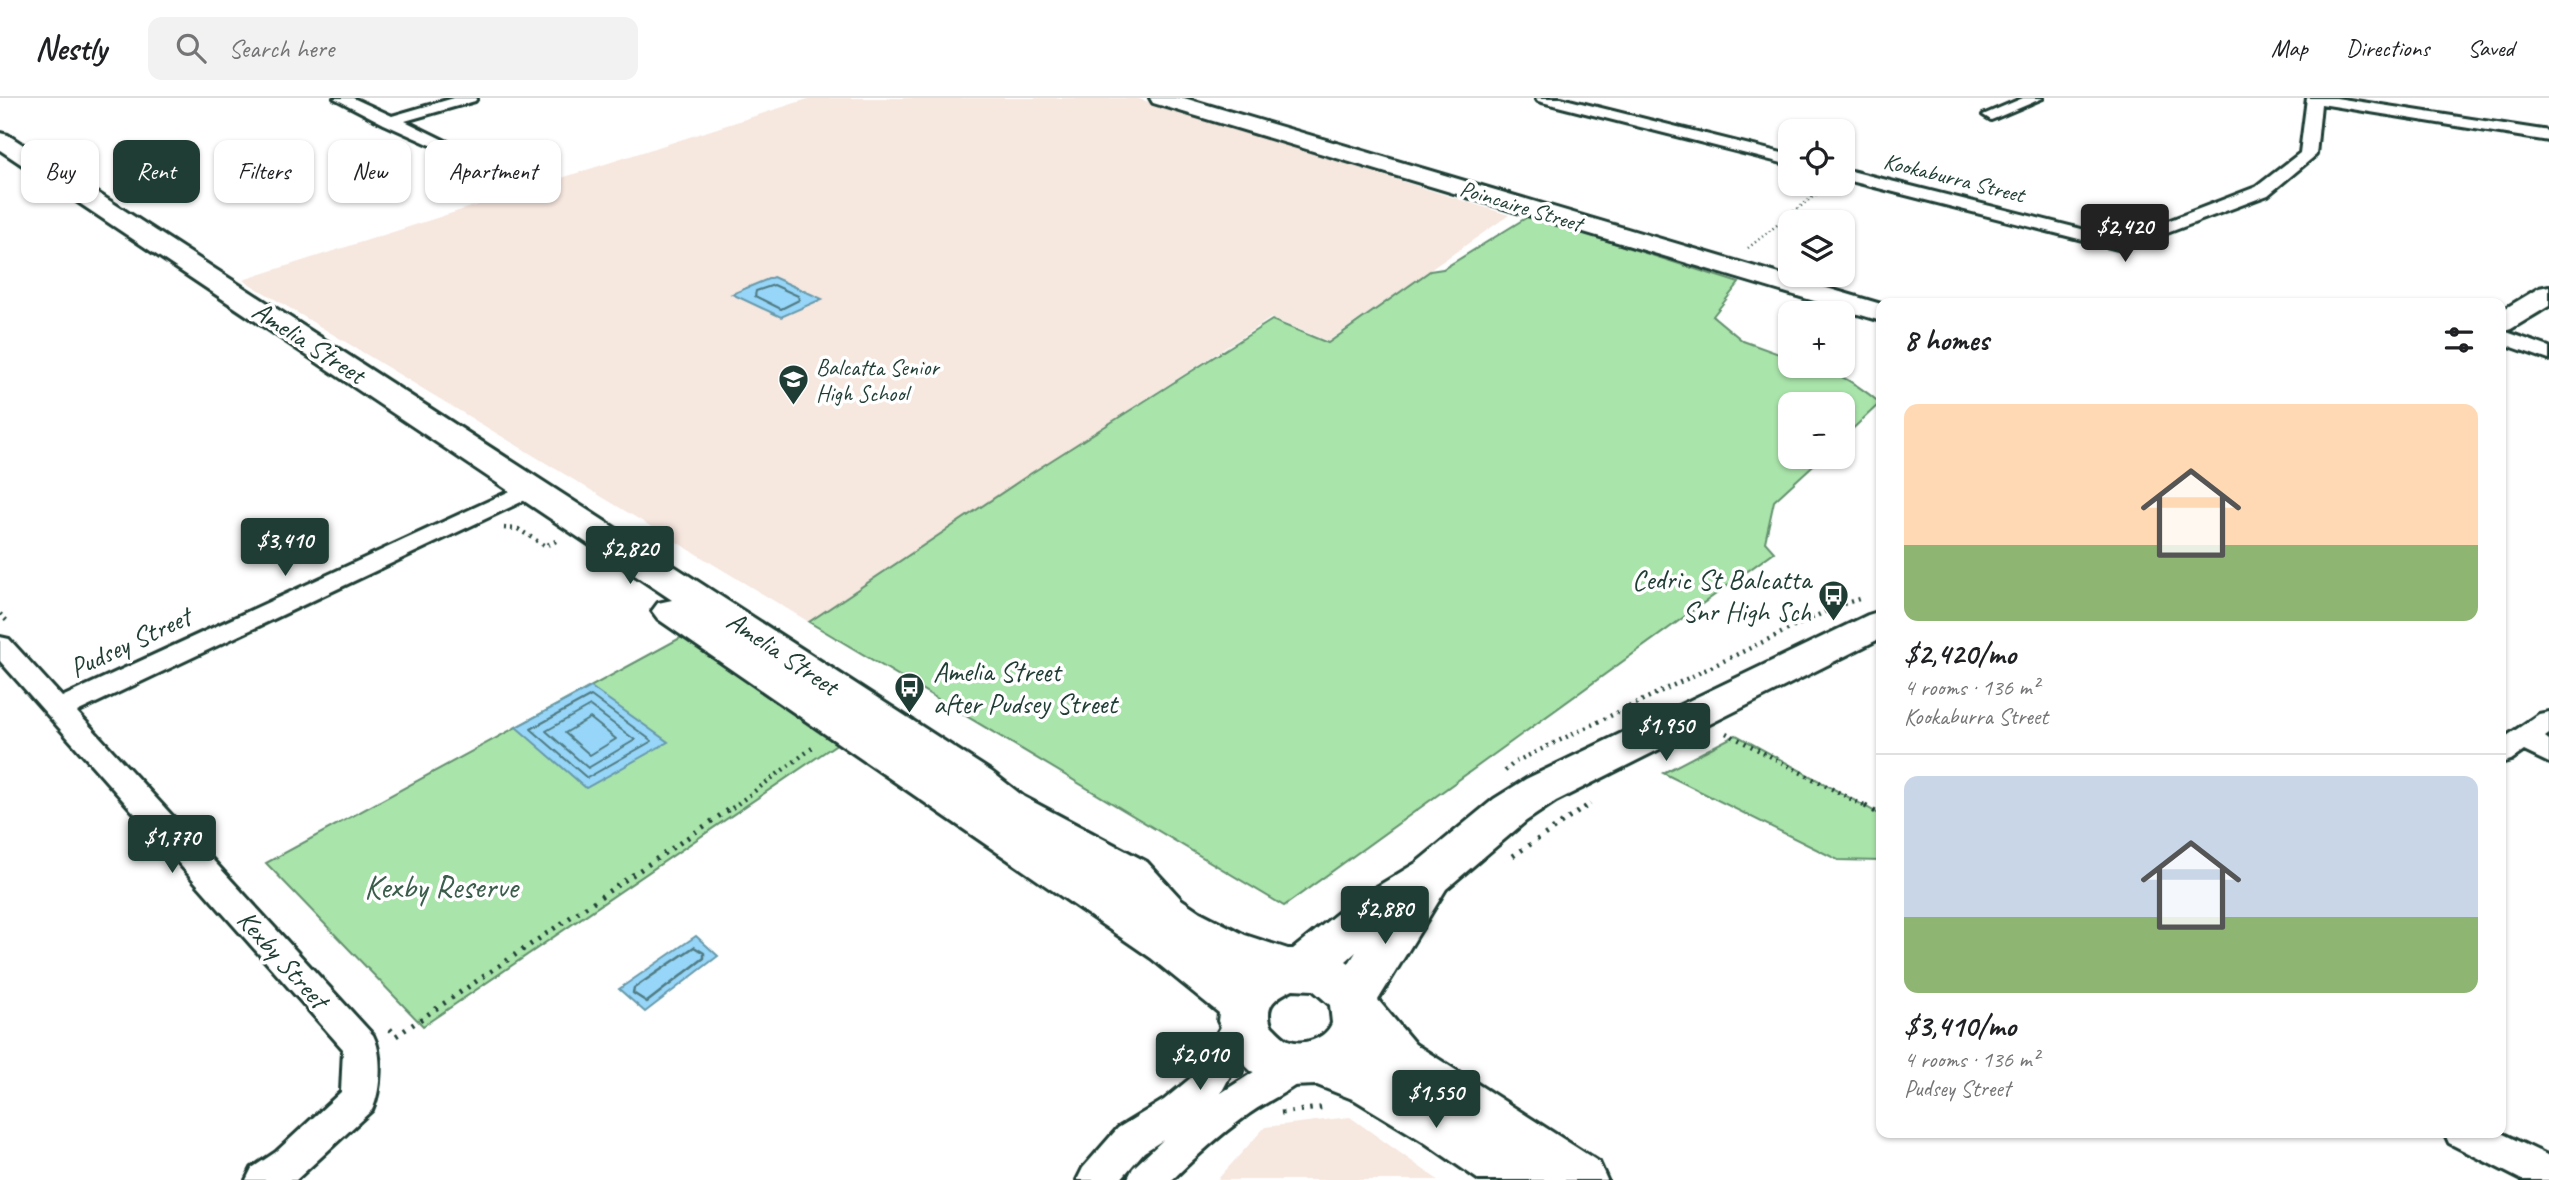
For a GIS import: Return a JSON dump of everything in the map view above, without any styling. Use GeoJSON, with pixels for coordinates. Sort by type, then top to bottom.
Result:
{"type":"FeatureCollection","features":[{"type":"Feature","properties":{"kind":"main road","name":"Poincaire Street"},"geometry":{"type":"LineString","coordinates":[[1161,98],[1876,312]]}},
{"type":"Feature","properties":{"kind":"main road","name":"Amelia Street"},"geometry":{"type":"LineString","coordinates":[[0,140],[510,506],[977,783],[1009,808],[1132,874],[1164,912],[1183,925],[1228,948],[1295,969]]}},
{"type":"Feature","properties":{"kind":"main road","name":"Amelia Street"},"geometry":{"type":"LineString","coordinates":[[0,160],[510,506],[563,538],[1168,945],[1243,1012]]}},
{"type":"Feature","properties":{"kind":"main road"},"geometry":{"type":"LineString","coordinates":[[2506,320],[2549,294]]}},
{"type":"Feature","properties":{"kind":"main road"},"geometry":{"type":"LineString","coordinates":[[1524,1180],[1443,1125],[1374,1084],[1315,1078],[1262,1053],[1248,1039],[1243,1012],[1259,981],[1295,969],[1367,916],[1432,875],[1510,810],[1541,790],[1876,610]]}},
{"type":"Feature","properties":{"kind":"main road"},"geometry":{"type":"LineString","coordinates":[[1315,1078],[1332,1057],[1349,1043],[1358,1024],[1356,1004],[1432,875]]}},
{"type":"Feature","properties":{"kind":"main road"},"geometry":{"type":"LineString","coordinates":[[1295,969],[1334,978],[1397,1059],[1578,1180]]}},
{"type":"Feature","properties":{"kind":"street"},"geometry":{"type":"LineString","coordinates":[[341,98],[432,140]]}},
{"type":"Feature","properties":{"kind":"street"},"geometry":{"type":"LineString","coordinates":[[389,121],[470,98]]}},
{"type":"Feature","properties":{"kind":"street"},"geometry":{"type":"LineString","coordinates":[[1543,98],[1612,109],[1778,157]]}},
{"type":"Feature","properties":{"kind":"street"},"geometry":{"type":"LineString","coordinates":[[1991,115],[2036,98]]}},
{"type":"Feature","properties":{"kind":"street"},"geometry":{"type":"LineString","coordinates":[[2314,99],[2549,136]]}},
{"type":"Feature","properties":{"kind":"street","name":"Kookaburra Street"},"geometry":{"type":"LineString","coordinates":[[1855,176],[2122,245],[2262,191],[2308,155],[2314,99]]}},
{"type":"Feature","properties":{"kind":"street"},"geometry":{"type":"LineString","coordinates":[[2506,338],[2549,354]]}},
{"type":"Feature","properties":{"kind":"street"},"geometry":{"type":"LineString","coordinates":[[2506,348],[2549,363]]}},
{"type":"Feature","properties":{"kind":"street","name":"Pudsey Street"},"geometry":{"type":"LineString","coordinates":[[58,710],[510,506]]}},
{"type":"Feature","properties":{"kind":"street","name":"Kexby Street"},"geometry":{"type":"LineString","coordinates":[[9,639],[58,710],[361,1045],[359,1099],[289,1164],[265,1180]]}},
{"type":"Feature","properties":{"kind":"street"},"geometry":{"type":"LineString","coordinates":[[2512,746],[2549,721]]}},
{"type":"Feature","properties":{"kind":"street"},"geometry":{"type":"LineString","coordinates":[[2512,746],[2549,753]]}},
{"type":"Feature","properties":{"kind":"street"},"geometry":{"type":"LineString","coordinates":[[1096,1180],[1131,1140],[1177,1111],[1205,1087],[1243,1012]]}},
{"type":"Feature","properties":{"kind":"street"},"geometry":{"type":"LineString","coordinates":[[1146,1180],[1225,1108],[1315,1078]]}},
{"type":"Feature","properties":{"kind":"street"},"geometry":{"type":"LineString","coordinates":[[2474,1138],[2549,1175]]}},
{"type":"Feature","properties":{"kind":"path"},"geometry":{"type":"LineString","coordinates":[[1724,267],[1815,196]]}},
{"type":"Feature","properties":{"kind":"path"},"geometry":{"type":"LineString","coordinates":[[510,506],[518,529],[545,546],[563,538]]}},
{"type":"Feature","properties":{"kind":"path"},"geometry":{"type":"LineString","coordinates":[[1494,779],[1515,762],[1837,606],[1876,610]]}},
{"type":"Feature","properties":{"kind":"path"},"geometry":{"type":"LineString","coordinates":[[0,614],[9,639]]}},
{"type":"Feature","properties":{"kind":"path"},"geometry":{"type":"LineString","coordinates":[[1722,731],[1876,812]]}},
{"type":"Feature","properties":{"kind":"path"},"geometry":{"type":"LineString","coordinates":[[387,1026],[396,1036],[720,817],[822,741]]}},
{"type":"Feature","properties":{"kind":"path"},"geometry":{"type":"LineString","coordinates":[[1508,859],[1596,800]]}},
{"type":"Feature","properties":{"kind":"path"},"geometry":{"type":"LineString","coordinates":[[1270,1115],[1315,1078]]}},
{"type":"Feature","properties":{"kind":"shaded area","name":"Balcatta Senior High School"},"geometry":{"type":"Polygon","coordinates":[[[811,98],[1136,98],[1509,215],[1328,341],[1271,318],[1030,474],[809,622],[243,280],[483,203],[561,203],[561,178],[811,98]]]}},
{"type":"Feature","properties":{"kind":"shaded area"},"geometry":{"type":"Polygon","coordinates":[[[1350,1117],[1438,1180],[1217,1180],[1265,1127],[1350,1117]]]}},
{"type":"Feature","properties":{"kind":"green space"},"geometry":{"type":"Polygon","coordinates":[[[1529,216],[1739,283],[1713,316],[1743,341],[1778,354],[1778,378],[1843,378],[1876,400],[1876,407],[1855,427],[1855,392],[1778,392],[1778,469],[1809,469],[1774,501],[1765,542],[1774,552],[1284,906],[809,622],[1030,474],[1272,320],[1328,343],[1430,271],[1443,269],[1529,216]]]}},
{"type":"Feature","properties":{"kind":"green space","name":"Kexby Reserve"},"geometry":{"type":"Polygon","coordinates":[[[682,637],[838,743],[423,1026],[266,863],[682,637]]]}},
{"type":"Feature","properties":{"kind":"green space"},"geometry":{"type":"Polygon","coordinates":[[[1736,735],[1876,812],[1876,861],[1838,860],[1663,773],[1736,735]]]}},
{"type":"Feature","properties":{"kind":"water"},"geometry":{"type":"Polygon","coordinates":[[[773,277],[822,299],[781,317],[732,294],[773,277]]]}},
{"type":"Feature","properties":{"kind":"water"},"geometry":{"type":"Polygon","coordinates":[[[591,687],[668,742],[586,788],[516,727],[591,687]]]}},
{"type":"Feature","properties":{"kind":"water"},"geometry":{"type":"Polygon","coordinates":[[[696,936],[718,956],[645,1012],[619,989],[696,936]]]}},
{"type":"Feature","properties":{"kind":"place","name":"Balcatta Senior High School"},"geometry":{"type":"Point","coordinates":[793,407]}},
{"type":"Feature","properties":{"kind":"place","name":"Cedric St Balcatta Snr High Sch"},"geometry":{"type":"Point","coordinates":[1834,622]}},
{"type":"Feature","properties":{"kind":"place","name":"Amelia Street after Pudsey Street"},"geometry":{"type":"Point","coordinates":[910,714]}}]}
